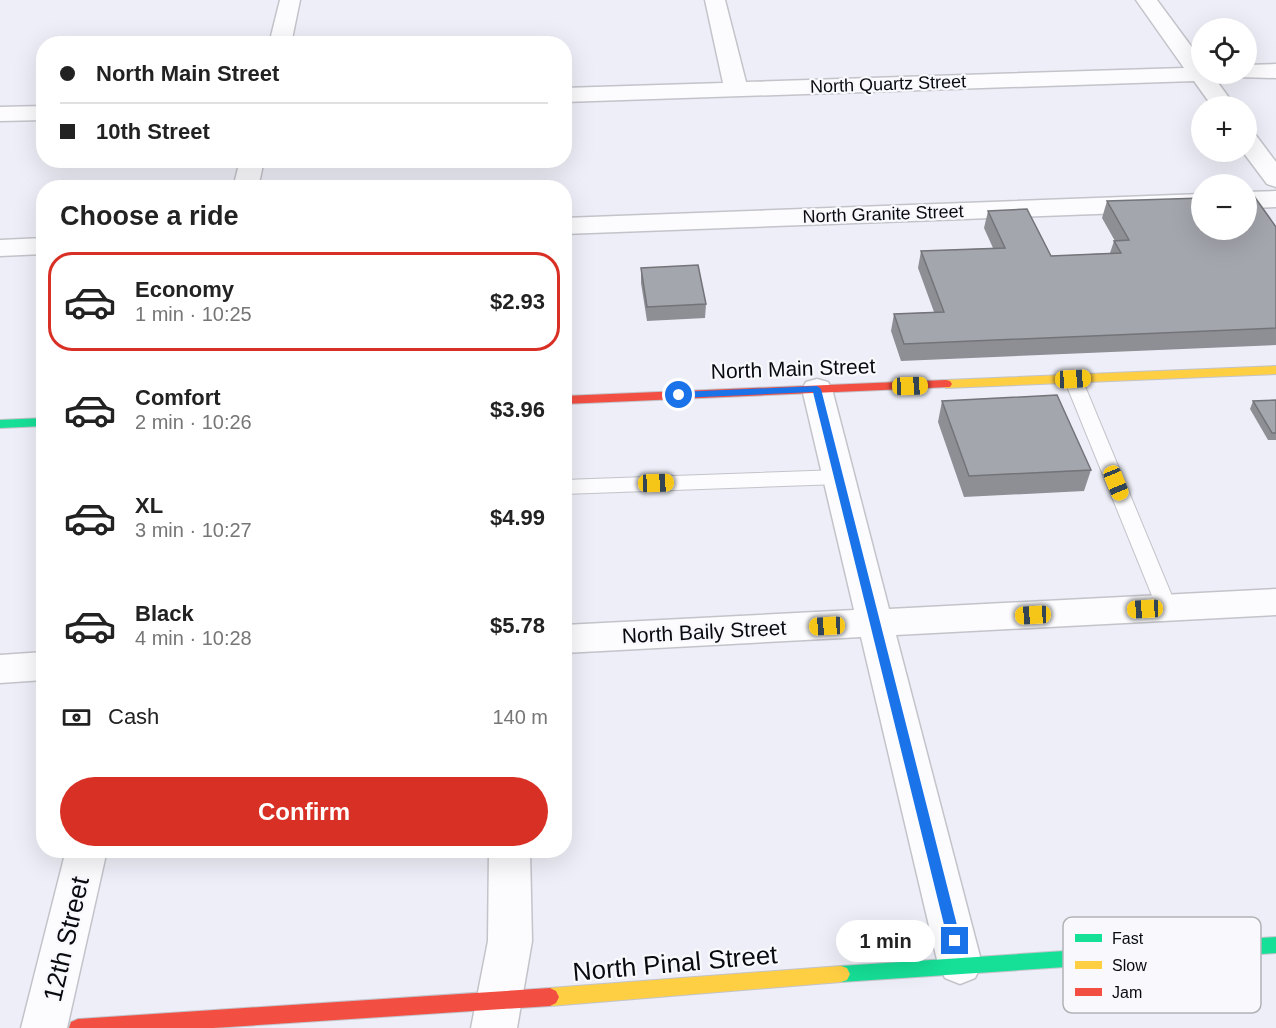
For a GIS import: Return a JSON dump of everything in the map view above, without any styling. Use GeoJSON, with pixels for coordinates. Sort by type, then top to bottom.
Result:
{"type":"FeatureCollection","features":[{"type":"Feature","properties":{"kind":"street"},"geometry":{"type":"LineString","coordinates":[[282,36],[290,0]]}},
{"type":"Feature","properties":{"kind":"street"},"geometry":{"type":"LineString","coordinates":[[714,0],[736,89]]}},
{"type":"Feature","properties":{"kind":"street"},"geometry":{"type":"LineString","coordinates":[[1146,0],[1191,56]]}},
{"type":"Feature","properties":{"kind":"street"},"geometry":{"type":"LineString","coordinates":[[1257,72],[1276,71]]}},
{"type":"Feature","properties":{"kind":"street","name":"North Quartz Street"},"geometry":{"type":"LineString","coordinates":[[572,95],[1191,74]]}},
{"type":"Feature","properties":{"kind":"street"},"geometry":{"type":"LineString","coordinates":[[0,114],[36,112]]}},
{"type":"Feature","properties":{"kind":"street"},"geometry":{"type":"LineString","coordinates":[[1257,154],[1276,179]]}},
{"type":"Feature","properties":{"kind":"street"},"geometry":{"type":"LineString","coordinates":[[1257,200],[1276,199]]}},
{"type":"Feature","properties":{"kind":"street","name":"North Granite Street"},"geometry":{"type":"LineString","coordinates":[[572,226],[1191,202]]}},
{"type":"Feature","properties":{"kind":"street"},"geometry":{"type":"LineString","coordinates":[[0,248],[36,246]]}},
{"type":"Feature","properties":{"kind":"street","name":"North Main Street"},"geometry":{"type":"LineString","coordinates":[[572,400],[1276,370]]}},
{"type":"Feature","properties":{"kind":"street"},"geometry":{"type":"LineString","coordinates":[[817,389],[960,964]]}},
{"type":"Feature","properties":{"kind":"street"},"geometry":{"type":"LineString","coordinates":[[0,424],[36,422]]}},
{"type":"Feature","properties":{"kind":"street","name":"North Baily Street"},"geometry":{"type":"LineString","coordinates":[[572,639],[1276,602]]}},
{"type":"Feature","properties":{"kind":"street"},"geometry":{"type":"LineString","coordinates":[[0,669],[36,667]]}},
{"type":"Feature","properties":{"kind":"street","name":"12th Street"},"geometry":{"type":"LineString","coordinates":[[44,1028],[85,858]]}},
{"type":"Feature","properties":{"kind":"street"},"geometry":{"type":"LineString","coordinates":[[497,1015],[510,941],[509,858]]}},
{"type":"Feature","properties":{"kind":"street","name":"North Pinal Street"},"geometry":{"type":"LineString","coordinates":[[1261,946],[1276,945]]}},
{"type":"Feature","properties":{"kind":"street","name":"North Pinal Street"},"geometry":{"type":"LineString","coordinates":[[78,1028],[497,1015],[960,964],[1063,958]]}},
{"type":"Feature","properties":{"kind":"lane"},"geometry":{"type":"LineString","coordinates":[[1073,379],[1167,608]]}},
{"type":"Feature","properties":{"kind":"lane"},"geometry":{"type":"LineString","coordinates":[[572,487],[839,477]]}},
{"type":"Feature","properties":{"kind":"building"},"geometry":{"type":"Polygon","coordinates":[[[1191,198],[1191,240],[1257,240],[1257,200],[1276,227],[1276,328],[904,344],[894,314],[944,312],[921,251],[1005,248],[988,211],[1027,209],[1051,256],[1121,253],[1114,241],[1129,240],[1107,201],[1191,198]]]}},
{"type":"Feature","properties":{"kind":"building"},"geometry":{"type":"Polygon","coordinates":[[[698,265],[706,304],[647,307],[641,268],[698,265]]]}},
{"type":"Feature","properties":{"kind":"building"},"geometry":{"type":"Polygon","coordinates":[[[1057,395],[1091,470],[969,476],[942,401],[1057,395]]]}},
{"type":"Feature","properties":{"kind":"building"},"geometry":{"type":"Polygon","coordinates":[[[1276,400],[1276,433],[1272,433],[1253,401],[1276,400]]]}},
{"type":"Feature","properties":{"kind":"traffic: fast"},"geometry":{"type":"LineString","coordinates":[[0,424],[36,422]]}},
{"type":"Feature","properties":{"kind":"traffic: fast"},"geometry":{"type":"LineString","coordinates":[[1261,946],[1276,945]]}},
{"type":"Feature","properties":{"kind":"traffic: fast"},"geometry":{"type":"LineString","coordinates":[[841,974],[1063,959]]}},
{"type":"Feature","properties":{"kind":"traffic: slow"},"geometry":{"type":"LineString","coordinates":[[946,384],[1276,370]]}},
{"type":"Feature","properties":{"kind":"traffic: slow"},"geometry":{"type":"LineString","coordinates":[[550,997],[841,974]]}},
{"type":"Feature","properties":{"kind":"traffic: jam"},"geometry":{"type":"LineString","coordinates":[[572,400],[946,384]]}},
{"type":"Feature","properties":{"kind":"traffic: jam"},"geometry":{"type":"LineString","coordinates":[[78,1028],[550,997]]}},
{"type":"Feature","properties":{"kind":"route"},"geometry":{"type":"LineString","coordinates":[[679,395],[817,389],[955,941]]}}]}
